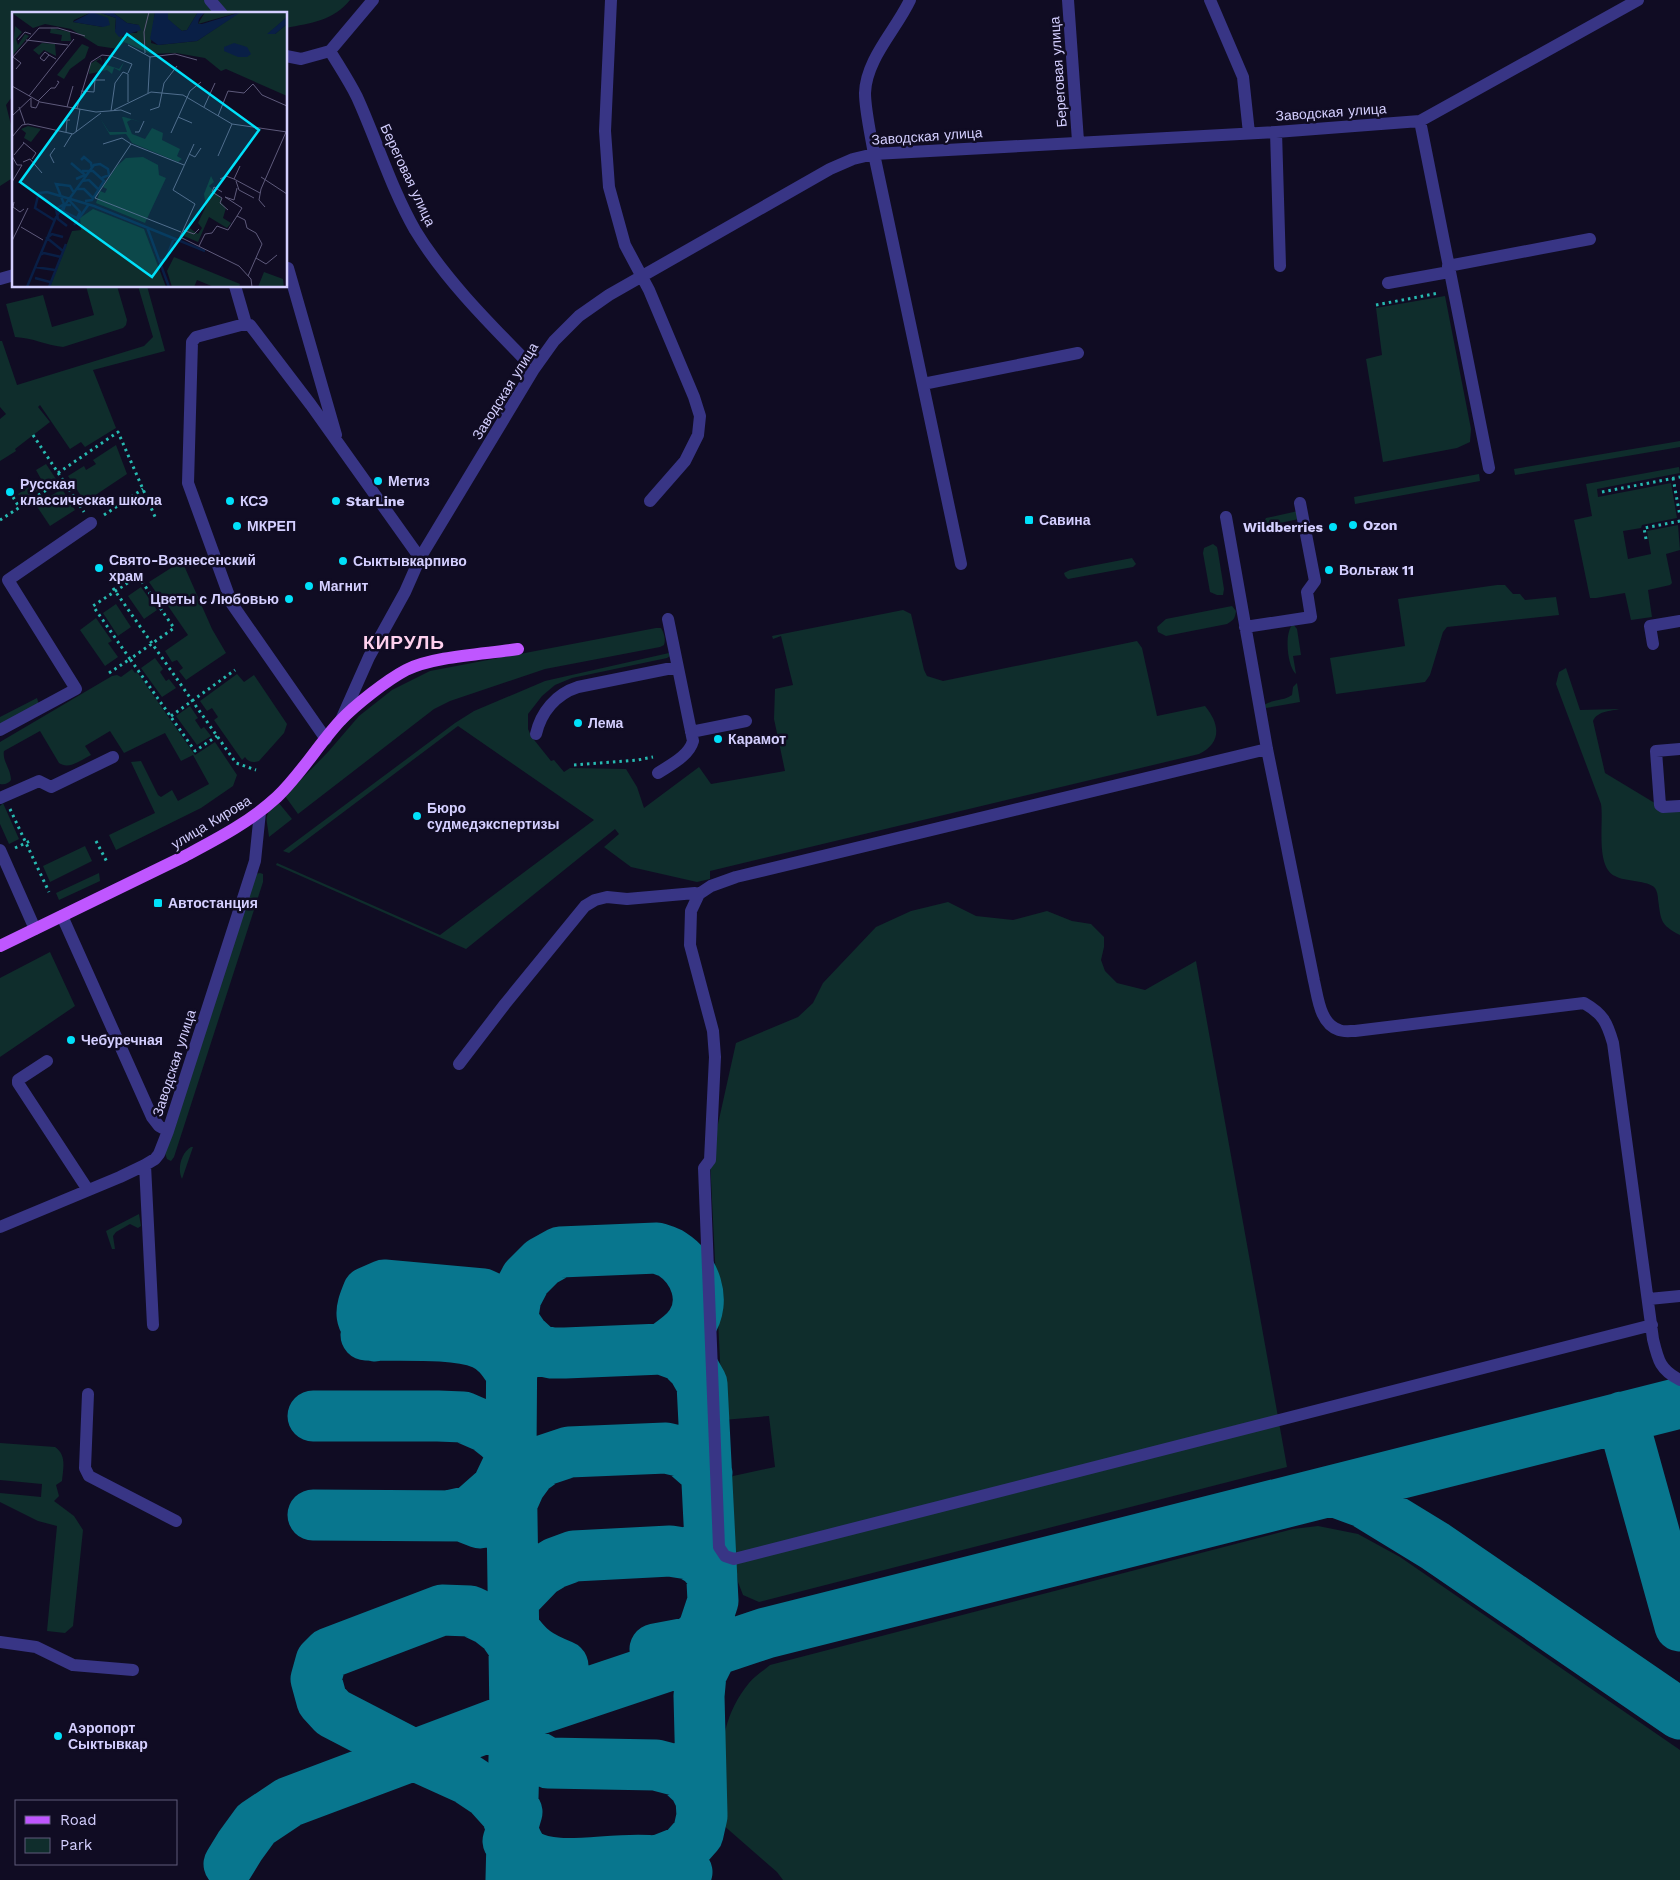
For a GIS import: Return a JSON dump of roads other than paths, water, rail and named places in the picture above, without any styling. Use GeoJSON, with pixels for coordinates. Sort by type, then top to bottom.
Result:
{"type":"FeatureCollection","features":[{"type":"Feature","properties":{"kind":"main road","name":"улица Кирова"},"geometry":{"type":"LineString","coordinates":[[62,916],[213,842],[260,812],[279,795],[341,720],[384,684],[407,670],[426,662],[518,649]]}},
{"type":"Feature","properties":{"kind":"main road"},"geometry":{"type":"LineString","coordinates":[[0,946],[62,916]]}},
{"type":"Feature","properties":{"kind":"street"},"geometry":{"type":"LineString","coordinates":[[210,0],[220,12]]}},
{"type":"Feature","properties":{"kind":"street"},"geometry":{"type":"LineString","coordinates":[[288,57],[301,60],[330,51],[373,0]]}},
{"type":"Feature","properties":{"kind":"street"},"geometry":{"type":"LineString","coordinates":[[611,0],[605,131],[609,187],[626,245],[653,299],[694,397],[700,416],[698,435],[685,461],[650,501]]}},
{"type":"Feature","properties":{"kind":"street"},"geometry":{"type":"LineString","coordinates":[[910,0],[868,74],[865,93],[874,154],[961,564]]}},
{"type":"Feature","properties":{"kind":"street","name":"Береговая улица"},"geometry":{"type":"LineString","coordinates":[[1068,0],[1078,141]]}},
{"type":"Feature","properties":{"kind":"street"},"geometry":{"type":"LineString","coordinates":[[1210,0],[1243,77],[1249,133]]}},
{"type":"Feature","properties":{"kind":"street","name":"Заводская улица"},"geometry":{"type":"LineString","coordinates":[[341,720],[369,657],[420,558],[534,369],[554,341],[579,316],[609,295],[830,170],[854,159],[874,154],[1078,141],[1276,132],[1420,121],[1638,0]]}},
{"type":"Feature","properties":{"kind":"street","name":"Береговая улица"},"geometry":{"type":"LineString","coordinates":[[330,51],[356,96],[399,197],[415,229],[430,252],[480,314],[534,369]]}},
{"type":"Feature","properties":{"kind":"street"},"geometry":{"type":"LineString","coordinates":[[1420,121],[1489,468]]}},
{"type":"Feature","properties":{"kind":"street"},"geometry":{"type":"LineString","coordinates":[[1276,132],[1280,266]]}},
{"type":"Feature","properties":{"kind":"street"},"geometry":{"type":"LineString","coordinates":[[1388,283],[1590,239]]}},
{"type":"Feature","properties":{"kind":"street"},"geometry":{"type":"LineString","coordinates":[[288,268],[339,444]]}},
{"type":"Feature","properties":{"kind":"street"},"geometry":{"type":"LineString","coordinates":[[236,288],[246,324]]}},
{"type":"Feature","properties":{"kind":"street"},"geometry":{"type":"LineString","coordinates":[[326,739],[232,604],[188,483],[192,342],[196,337],[246,324],[250,325],[339,444],[420,558]]}},
{"type":"Feature","properties":{"kind":"street"},"geometry":{"type":"LineString","coordinates":[[923,384],[1078,353]]}},
{"type":"Feature","properties":{"kind":"street"},"geometry":{"type":"LineString","coordinates":[[1245,626],[1311,617],[1307,592],[1315,581],[1300,503]]}},
{"type":"Feature","properties":{"kind":"street"},"geometry":{"type":"LineString","coordinates":[[1226,517],[1267,748],[1314,982],[1327,1023],[1339,1031],[1355,1032],[1584,1003],[1598,1011],[1608,1026],[1613,1043],[1652,1326],[1659,1362],[1668,1374],[1680,1380]]}},
{"type":"Feature","properties":{"kind":"street"},"geometry":{"type":"LineString","coordinates":[[0,730],[76,689],[8,580],[91,523]]}},
{"type":"Feature","properties":{"kind":"street"},"geometry":{"type":"LineString","coordinates":[[658,773],[681,758],[693,741],[668,619]]}},
{"type":"Feature","properties":{"kind":"street"},"geometry":{"type":"LineString","coordinates":[[1653,644],[1650,626],[1680,621]]}},
{"type":"Feature","properties":{"kind":"street"},"geometry":{"type":"LineString","coordinates":[[536,734],[544,713],[557,698],[568,691],[578,687],[677,667]]}},
{"type":"Feature","properties":{"kind":"street"},"geometry":{"type":"LineString","coordinates":[[691,732],[746,721]]}},
{"type":"Feature","properties":{"kind":"street"},"geometry":{"type":"LineString","coordinates":[[1267,748],[736,877],[711,886],[699,894],[691,911],[690,945],[714,1032],[715,1057],[710,1160],[704,1168],[719,1547],[725,1556],[734,1560],[1652,1326]]}},
{"type":"Feature","properties":{"kind":"street"},"geometry":{"type":"LineString","coordinates":[[1680,749],[1656,751],[1660,805],[1663,807],[1680,806]]}},
{"type":"Feature","properties":{"kind":"street"},"geometry":{"type":"LineString","coordinates":[[2,797],[39,780],[51,787],[113,756]]}},
{"type":"Feature","properties":{"kind":"street","name":"Заводская улица"},"geometry":{"type":"LineString","coordinates":[[0,1227],[145,1165],[159,1154],[255,861],[260,812]]}},
{"type":"Feature","properties":{"kind":"street"},"geometry":{"type":"LineString","coordinates":[[0,850],[35,929]]}},
{"type":"Feature","properties":{"kind":"street"},"geometry":{"type":"LineString","coordinates":[[459,1064],[585,906],[595,900],[607,897],[627,899],[699,894]]}},
{"type":"Feature","properties":{"kind":"street"},"geometry":{"type":"LineString","coordinates":[[62,916],[152,1116],[159,1126],[168,1131]]}},
{"type":"Feature","properties":{"kind":"street"},"geometry":{"type":"LineString","coordinates":[[46,1061],[18,1080],[18,1083],[88,1190]]}},
{"type":"Feature","properties":{"kind":"street"},"geometry":{"type":"LineString","coordinates":[[145,1165],[153,1325]]}},
{"type":"Feature","properties":{"kind":"street"},"geometry":{"type":"LineString","coordinates":[[1649,1299],[1680,1296]]}},
{"type":"Feature","properties":{"kind":"street"},"geometry":{"type":"LineString","coordinates":[[88,1394],[85,1468],[89,1476],[176,1522]]}},
{"type":"Feature","properties":{"kind":"street"},"geometry":{"type":"LineString","coordinates":[[0,1642],[36,1647],[72,1665],[134,1670]]}},
{"type":"Feature","properties":{"kind":"place","name":"Метиз"},"geometry":{"type":"Point","coordinates":[378,481]}},
{"type":"Feature","properties":{"kind":"place","name":"Русская классическая школа"},"geometry":{"type":"Point","coordinates":[10,492]}},
{"type":"Feature","properties":{"kind":"place","name":"КСЭ"},"geometry":{"type":"Point","coordinates":[230,501]}},
{"type":"Feature","properties":{"kind":"place","name":"StarLine"},"geometry":{"type":"Point","coordinates":[336,501]}},
{"type":"Feature","properties":{"kind":"place","name":"Савина"},"geometry":{"type":"Point","coordinates":[1029,520]}},
{"type":"Feature","properties":{"kind":"place","name":"Ozon"},"geometry":{"type":"Point","coordinates":[1353,525]}},
{"type":"Feature","properties":{"kind":"place","name":"МКРЕП"},"geometry":{"type":"Point","coordinates":[237,526]}},
{"type":"Feature","properties":{"kind":"place","name":"Wildberries"},"geometry":{"type":"Point","coordinates":[1333,527]}},
{"type":"Feature","properties":{"kind":"place","name":"Сыктывкарпиво"},"geometry":{"type":"Point","coordinates":[343,561]}},
{"type":"Feature","properties":{"kind":"place","name":"Свято-Вознесенский храм"},"geometry":{"type":"Point","coordinates":[99,568]}},
{"type":"Feature","properties":{"kind":"place","name":"Вольтаж 11"},"geometry":{"type":"Point","coordinates":[1329,570]}},
{"type":"Feature","properties":{"kind":"place","name":"Магнит"},"geometry":{"type":"Point","coordinates":[309,586]}},
{"type":"Feature","properties":{"kind":"place","name":"Цветы с Любовью"},"geometry":{"type":"Point","coordinates":[289,599]}},
{"type":"Feature","properties":{"kind":"place","name":"Лема"},"geometry":{"type":"Point","coordinates":[578,723]}},
{"type":"Feature","properties":{"kind":"place","name":"Карамот"},"geometry":{"type":"Point","coordinates":[718,739]}},
{"type":"Feature","properties":{"kind":"place","name":"Бюро судмедэкспертизы"},"geometry":{"type":"Point","coordinates":[417,816]}},
{"type":"Feature","properties":{"kind":"place","name":"Автостанция"},"geometry":{"type":"Point","coordinates":[158,903]}},
{"type":"Feature","properties":{"kind":"place","name":"Чебуречная"},"geometry":{"type":"Point","coordinates":[71,1040]}},
{"type":"Feature","properties":{"kind":"place","name":"Аэропорт Сыктывкар"},"geometry":{"type":"Point","coordinates":[58,1736]}},
{"type":"Feature","properties":{"kind":"district","name":"КИРУЛЬ"},"geometry":{"type":"Point","coordinates":[404,642]}}]}
